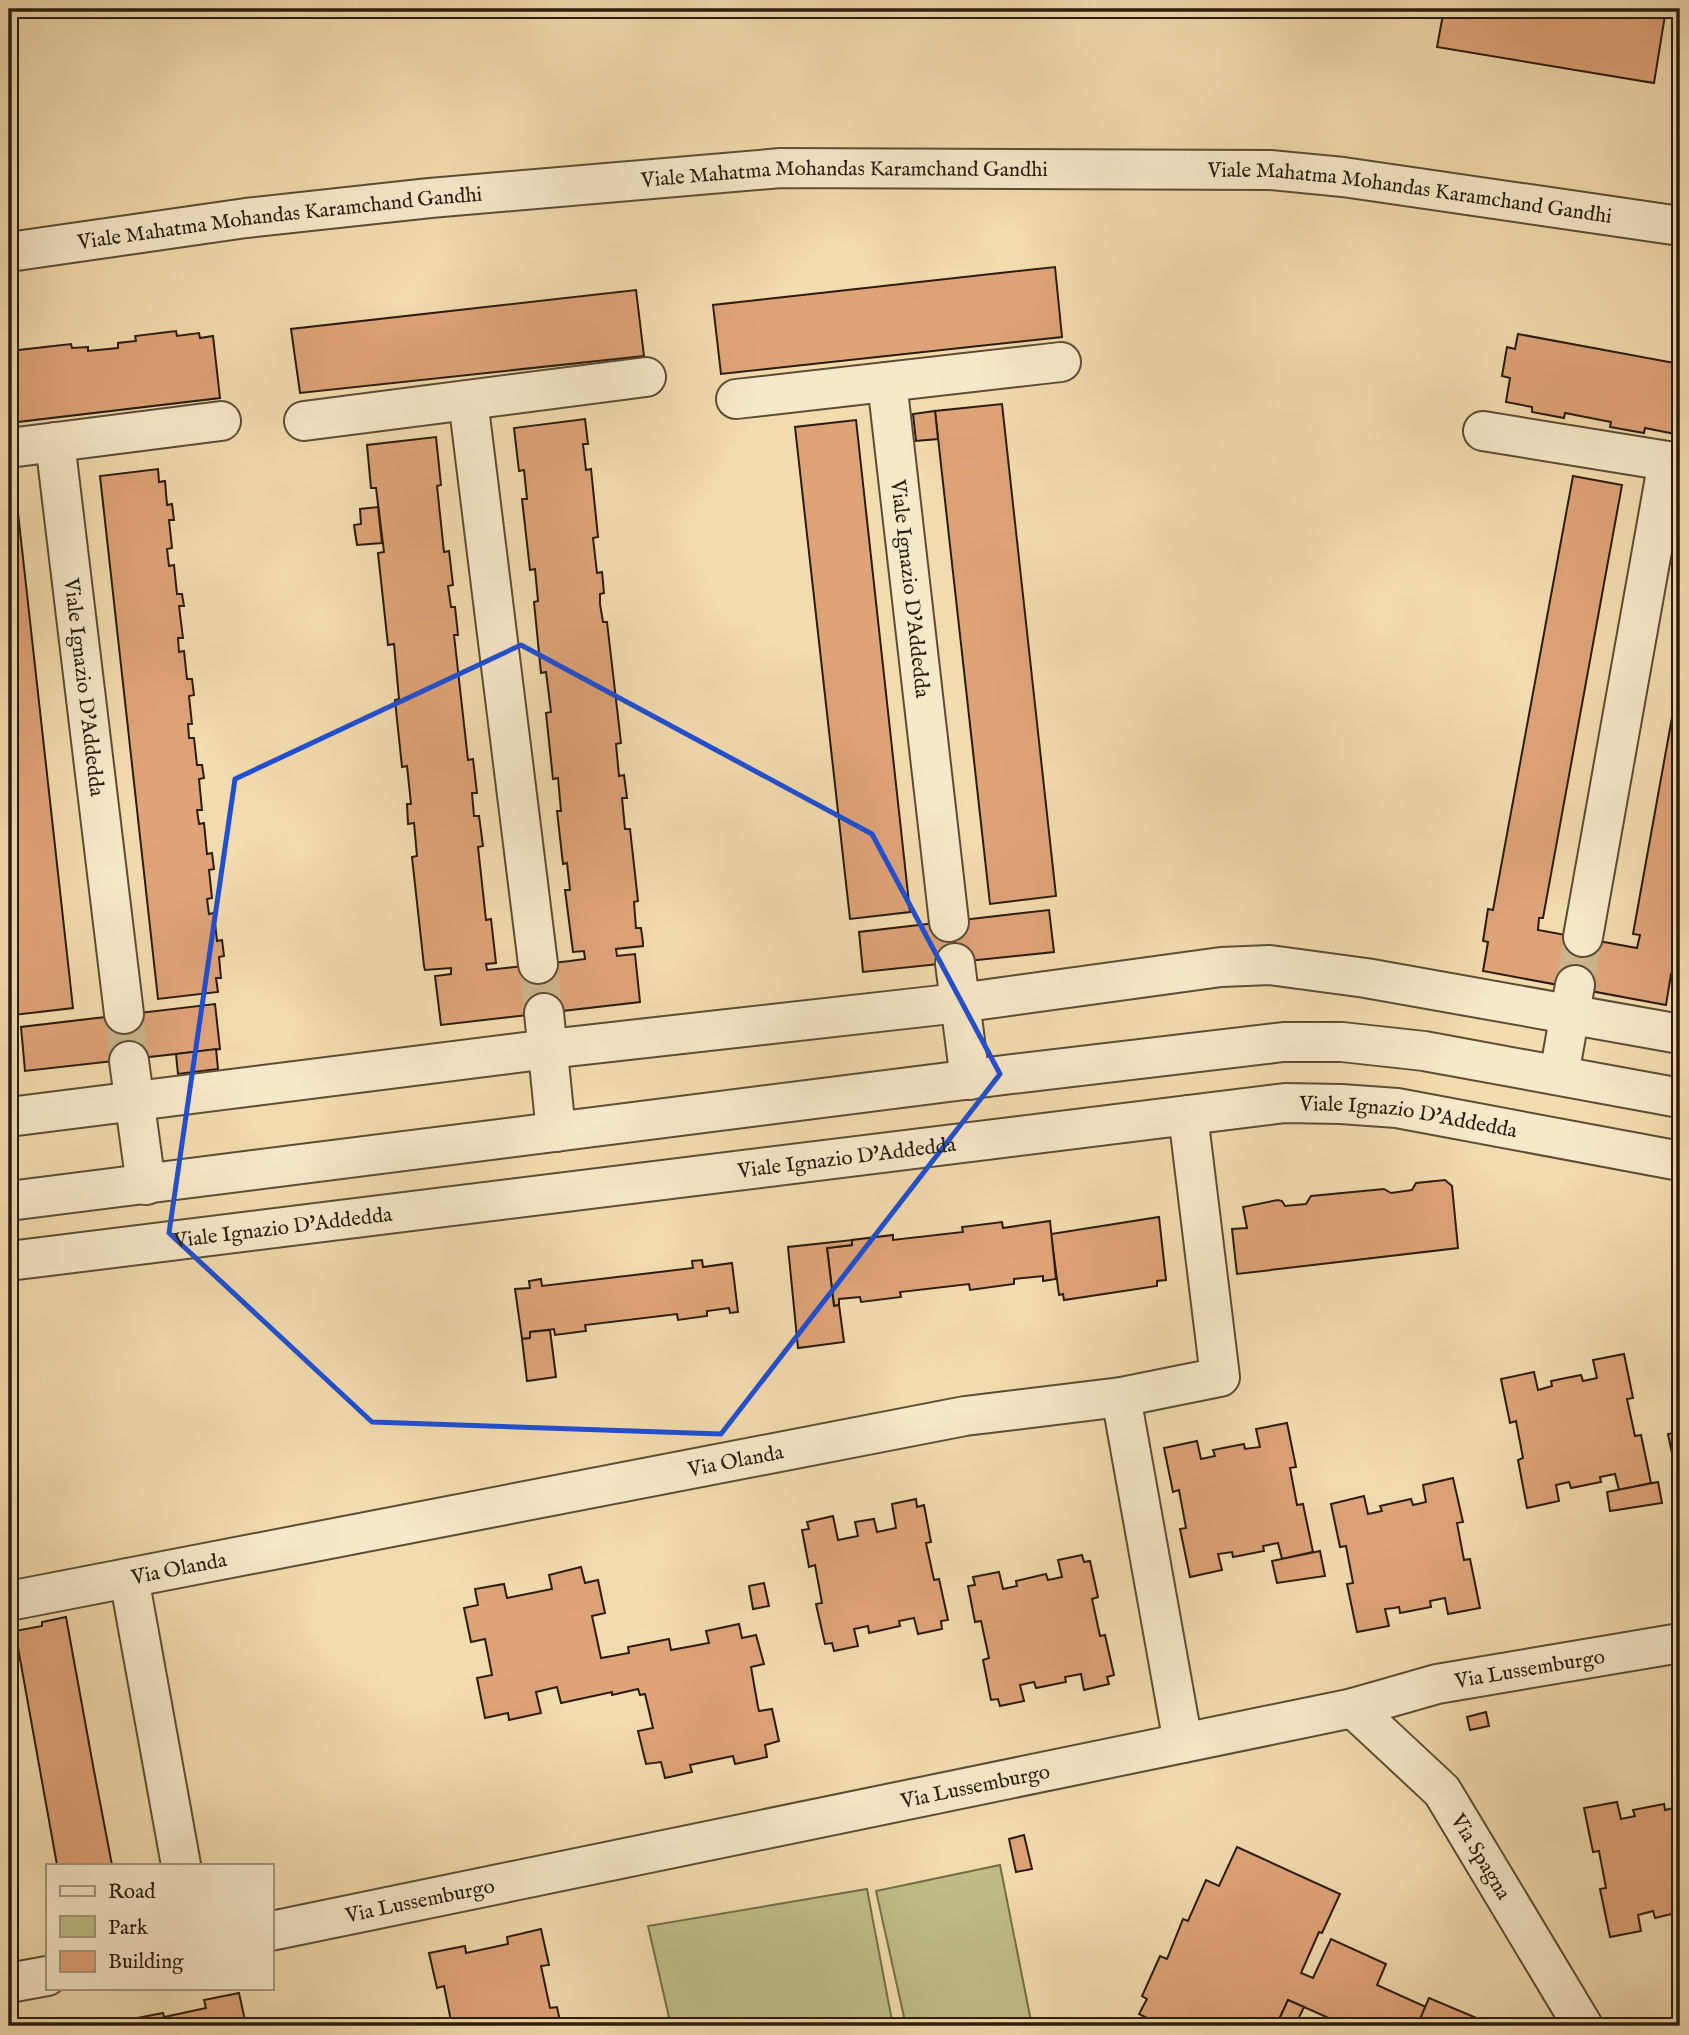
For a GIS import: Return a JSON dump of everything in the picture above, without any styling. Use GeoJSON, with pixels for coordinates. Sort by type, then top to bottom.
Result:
{"type":"FeatureCollection","features":[{"type":"Feature","properties":{"kind":"street","name":"Viale Mahatma Mohandas Karamchand Gandhi"},"geometry":{"type":"LineString","coordinates":[[9,252],[246,218],[417,199],[781,168],[1270,170],[1369,181],[1680,226]]}},
{"type":"Feature","properties":{"kind":"street"},"geometry":{"type":"LineString","coordinates":[[736,399],[1061,362]]}},
{"type":"Feature","properties":{"kind":"street"},"geometry":{"type":"LineString","coordinates":[[304,421],[646,377]]}},
{"type":"Feature","properties":{"kind":"street","name":"Viale Ignazio D'Addedda"},"geometry":{"type":"LineString","coordinates":[[887,382],[949,922]]}},
{"type":"Feature","properties":{"kind":"street"},"geometry":{"type":"LineString","coordinates":[[468,400],[538,964]]}},
{"type":"Feature","properties":{"kind":"street"},"geometry":{"type":"LineString","coordinates":[[9,448],[221,421]]}},
{"type":"Feature","properties":{"kind":"street"},"geometry":{"type":"LineString","coordinates":[[1483,431],[1674,462],[1583,937]]}},
{"type":"Feature","properties":{"kind":"street","name":"Viale Ignazio D'Addedda"},"geometry":{"type":"LineString","coordinates":[[55,442],[124,1014]]}},
{"type":"Feature","properties":{"kind":"street"},"geometry":{"type":"LineString","coordinates":[[954,963],[970,1080]]}},
{"type":"Feature","properties":{"kind":"street"},"geometry":{"type":"LineString","coordinates":[[9,1117],[134,1102],[547,1031],[958,1003],[1221,967],[1270,965],[1572,1000],[1680,1034]]}},
{"type":"Feature","properties":{"kind":"street"},"geometry":{"type":"LineString","coordinates":[[1559,1075],[1572,1000]]}},
{"type":"Feature","properties":{"kind":"street"},"geometry":{"type":"LineString","coordinates":[[547,1031],[556,1132]]}},
{"type":"Feature","properties":{"kind":"street"},"geometry":{"type":"LineString","coordinates":[[9,1201],[1283,1042],[1330,1042],[1424,1051],[1680,1098]]}},
{"type":"Feature","properties":{"kind":"street"},"geometry":{"type":"LineString","coordinates":[[129,1061],[146,1185]]}},
{"type":"Feature","properties":{"kind":"street"},"geometry":{"type":"LineString","coordinates":[[898,1089],[905,1149]]}},
{"type":"Feature","properties":{"kind":"street","name":"Viale Ignazio D'Addedda"},"geometry":{"type":"LineString","coordinates":[[9,1261],[1285,1103],[1397,1108],[1680,1161]]}},
{"type":"Feature","properties":{"kind":"street","name":"Via Olanda"},"geometry":{"type":"LineString","coordinates":[[9,1601],[965,1416],[1121,1397],[1220,1377],[1188,1115]]}},
{"type":"Feature","properties":{"kind":"street"},"geometry":{"type":"LineString","coordinates":[[242,1172],[249,1232]]}},
{"type":"Feature","properties":{"kind":"street"},"geometry":{"type":"LineString","coordinates":[[1121,1397],[1183,1743]]}},
{"type":"Feature","properties":{"kind":"street"},"geometry":{"type":"LineString","coordinates":[[130,1578],[181,1864]]}},
{"type":"Feature","properties":{"kind":"street","name":"Via Lussemburgo"},"geometry":{"type":"LineString","coordinates":[[273,1931],[1353,1708],[1437,1684],[1680,1643]]}},
{"type":"Feature","properties":{"kind":"street","name":"Via Spagna"},"geometry":{"type":"LineString","coordinates":[[1353,1708],[1442,1791],[1583,2026]]}},
{"type":"Feature","properties":{"kind":"street"},"geometry":{"type":"LineString","coordinates":[[9,1983],[46,1976]]}},
{"type":"Feature","properties":{"kind":"highlighted area"},"geometry":{"type":"Polygon","coordinates":[[[521,645],[872,834],[1000,1074],[721,1434],[372,1422],[169,1233],[235,779],[521,645]]]}},
{"type":"Feature","properties":{"kind":"green space"},"geometry":{"type":"Polygon","coordinates":[[[1000,1865],[1032,2026],[906,2026],[876,1891],[1000,1865]]]}},
{"type":"Feature","properties":{"kind":"green space"},"geometry":{"type":"Polygon","coordinates":[[[867,1889],[893,2026],[671,2026],[648,1926],[867,1889]]]}},
{"type":"Feature","properties":{"kind":"building"},"geometry":{"type":"Polygon","coordinates":[[[1444,9],[1597,9],[1625,13],[1625,9],[1666,9],[1654,83],[1437,47],[1444,9]]]}},
{"type":"Feature","properties":{"kind":"building"},"geometry":{"type":"Polygon","coordinates":[[[1055,267],[1062,337],[721,374],[713,305],[1055,267]]]}},
{"type":"Feature","properties":{"kind":"building"},"geometry":{"type":"Polygon","coordinates":[[[636,290],[644,356],[300,393],[291,329],[636,290]]]}},
{"type":"Feature","properties":{"kind":"building"},"geometry":{"type":"Polygon","coordinates":[[[176,331],[177,336],[199,333],[200,338],[213,336],[220,398],[9,423],[10,351],[71,344],[72,348],[88,347],[88,351],[118,348],[118,343],[136,341],[135,336],[176,331]]]}},
{"type":"Feature","properties":{"kind":"building"},"geometry":{"type":"Polygon","coordinates":[[[1518,334],[1680,364],[1680,435],[1645,428],[1644,433],[1610,427],[1611,422],[1565,413],[1564,418],[1532,412],[1532,407],[1506,402],[1510,378],[1502,376],[1507,347],[1515,349],[1518,334]]]}},
{"type":"Feature","properties":{"kind":"building"},"geometry":{"type":"Polygon","coordinates":[[[1002,404],[1056,896],[990,904],[935,411],[1002,404]]]}},
{"type":"Feature","properties":{"kind":"building"},"geometry":{"type":"Polygon","coordinates":[[[935,411],[938,439],[916,441],[913,414],[935,411]]]}},
{"type":"Feature","properties":{"kind":"building"},"geometry":{"type":"Polygon","coordinates":[[[585,419],[588,444],[583,444],[586,470],[591,469],[598,537],[593,538],[597,573],[602,572],[604,593],[600,594],[600,604],[603,622],[607,622],[621,743],[616,744],[619,776],[624,775],[627,798],[622,798],[625,829],[630,829],[638,901],[634,902],[636,928],[641,928],[643,943],[643,946],[616,949],[617,956],[635,954],[640,1002],[441,1025],[435,976],[451,974],[451,968],[425,970],[424,966],[412,857],[417,856],[414,823],[408,824],[407,804],[411,804],[407,766],[402,767],[395,700],[399,699],[394,644],[388,645],[378,553],[384,552],[376,488],[371,488],[367,445],[436,437],[441,485],[437,486],[444,552],[449,551],[453,585],[448,586],[451,607],[455,607],[458,635],[454,635],[468,760],[473,759],[477,793],[472,793],[474,816],[479,816],[483,846],[478,847],[486,920],[491,919],[496,963],[486,964],[487,970],[570,961],[585,959],[584,951],[573,952],[565,890],[570,890],[567,863],[563,864],[557,811],[561,811],[558,778],[553,779],[546,713],[551,712],[546,672],[541,673],[534,602],[538,601],[535,569],[530,570],[522,499],[527,499],[524,470],[519,471],[514,428],[585,419]]]}},
{"type":"Feature","properties":{"kind":"building"},"geometry":{"type":"Polygon","coordinates":[[[856,420],[910,912],[850,919],[795,427],[856,420]]]}},
{"type":"Feature","properties":{"kind":"building"},"geometry":{"type":"Polygon","coordinates":[[[158,469],[159,482],[165,481],[167,505],[172,504],[174,520],[169,520],[172,548],[167,549],[169,566],[174,565],[177,594],[182,594],[184,606],[179,606],[183,638],[178,638],[179,652],[184,651],[187,679],[192,679],[194,695],[189,696],[192,724],[188,724],[189,738],[194,738],[197,765],[202,765],[204,778],[199,779],[202,810],[197,810],[199,824],[204,823],[207,854],[212,853],[214,869],[209,870],[212,898],[207,899],[209,914],[214,913],[217,941],[222,940],[224,956],[219,957],[221,978],[216,978],[218,992],[158,999],[100,476],[158,469]]]}},
{"type":"Feature","properties":{"kind":"building"},"geometry":{"type":"Polygon","coordinates":[[[1573,476],[1622,485],[1543,918],[1539,918],[1538,930],[1637,948],[1640,935],[1633,934],[1680,673],[1680,955],[1676,975],[1671,974],[1666,1005],[1483,971],[1488,942],[1483,941],[1488,909],[1493,910],[1573,476]]]}},
{"type":"Feature","properties":{"kind":"building"},"geometry":{"type":"Polygon","coordinates":[[[15,486],[73,1008],[14,1015],[13,1002],[9,1002],[9,487],[15,486]]]}},
{"type":"Feature","properties":{"kind":"building"},"geometry":{"type":"Polygon","coordinates":[[[378,507],[382,543],[357,545],[354,525],[361,524],[360,509],[378,507]]]}},
{"type":"Feature","properties":{"kind":"building"},"geometry":{"type":"Polygon","coordinates":[[[1049,910],[1054,952],[863,972],[859,932],[1049,910]]]}},
{"type":"Feature","properties":{"kind":"building"},"geometry":{"type":"Polygon","coordinates":[[[215,1004],[220,1049],[25,1071],[21,1027],[215,1004]]]}},
{"type":"Feature","properties":{"kind":"building"},"geometry":{"type":"Polygon","coordinates":[[[216,1049],[218,1069],[178,1074],[176,1054],[216,1049]]]}},
{"type":"Feature","properties":{"kind":"building"},"geometry":{"type":"Polygon","coordinates":[[[1445,1180],[1452,1186],[1458,1248],[1237,1274],[1232,1229],[1247,1228],[1243,1207],[1278,1200],[1285,1206],[1306,1204],[1311,1196],[1384,1189],[1391,1193],[1412,1190],[1416,1183],[1445,1180]]]}},
{"type":"Feature","properties":{"kind":"building"},"geometry":{"type":"Polygon","coordinates":[[[1159,1217],[1166,1280],[1157,1281],[1157,1286],[1064,1300],[1063,1294],[1059,1295],[1051,1234],[1159,1217]]]}},
{"type":"Feature","properties":{"kind":"building"},"geometry":{"type":"Polygon","coordinates":[[[1050,1221],[1056,1279],[1043,1281],[1043,1276],[1014,1279],[1014,1284],[970,1290],[969,1284],[900,1292],[901,1297],[861,1302],[860,1297],[839,1299],[839,1305],[834,1306],[827,1248],[852,1245],[852,1240],[893,1235],[893,1240],[963,1232],[962,1227],[1002,1222],[1003,1228],[1050,1221]]]}},
{"type":"Feature","properties":{"kind":"building"},"geometry":{"type":"Polygon","coordinates":[[[852,1240],[852,1245],[827,1248],[834,1306],[839,1305],[844,1342],[798,1348],[788,1247],[852,1240]]]}},
{"type":"Feature","properties":{"kind":"building"},"geometry":{"type":"Polygon","coordinates":[[[702,1260],[703,1267],[732,1263],[738,1312],[730,1313],[729,1308],[707,1311],[707,1316],[678,1320],[677,1314],[585,1325],[586,1331],[555,1335],[554,1329],[530,1332],[530,1338],[522,1339],[515,1289],[530,1288],[529,1281],[541,1279],[542,1286],[693,1268],[692,1261],[702,1260]]]}},
{"type":"Feature","properties":{"kind":"building"},"geometry":{"type":"Polygon","coordinates":[[[550,1330],[556,1377],[527,1381],[522,1339],[530,1338],[530,1332],[550,1330]]]}},
{"type":"Feature","properties":{"kind":"building"},"geometry":{"type":"Polygon","coordinates":[[[1624,1354],[1633,1398],[1627,1399],[1635,1436],[1641,1435],[1651,1483],[1619,1490],[1615,1474],[1600,1477],[1601,1482],[1571,1488],[1569,1482],[1556,1485],[1559,1501],[1527,1508],[1518,1460],[1523,1458],[1516,1421],[1510,1423],[1501,1379],[1534,1372],[1538,1390],[1552,1386],[1551,1381],[1581,1375],[1583,1381],[1597,1378],[1593,1360],[1624,1354]]]}},
{"type":"Feature","properties":{"kind":"building"},"geometry":{"type":"Polygon","coordinates":[[[1287,1423],[1296,1467],[1290,1468],[1297,1505],[1303,1504],[1313,1552],[1282,1559],[1278,1543],[1263,1546],[1264,1551],[1233,1557],[1232,1552],[1218,1554],[1222,1570],[1190,1577],[1180,1529],[1186,1528],[1179,1490],[1173,1492],[1164,1448],[1197,1441],[1201,1459],[1215,1456],[1213,1450],[1244,1444],[1245,1449],[1260,1447],[1256,1429],[1287,1423]]]}},
{"type":"Feature","properties":{"kind":"building"},"geometry":{"type":"Polygon","coordinates":[[[1680,1432],[1680,1477],[1677,1478],[1668,1434],[1680,1432]]]}},
{"type":"Feature","properties":{"kind":"building"},"geometry":{"type":"Polygon","coordinates":[[[1453,1478],[1463,1522],[1457,1523],[1464,1560],[1470,1559],[1480,1608],[1448,1614],[1445,1598],[1430,1601],[1431,1607],[1400,1613],[1399,1607],[1385,1609],[1389,1626],[1357,1632],[1347,1584],[1353,1583],[1346,1546],[1340,1547],[1331,1504],[1364,1496],[1368,1514],[1382,1511],[1380,1506],[1411,1499],[1413,1505],[1426,1502],[1423,1485],[1453,1478]]]}},
{"type":"Feature","properties":{"kind":"building"},"geometry":{"type":"Polygon","coordinates":[[[1658,1482],[1662,1503],[1610,1511],[1607,1492],[1658,1482]]]}},
{"type":"Feature","properties":{"kind":"building"},"geometry":{"type":"Polygon","coordinates":[[[916,1499],[917,1507],[924,1505],[931,1542],[926,1543],[934,1580],[939,1579],[948,1620],[941,1621],[942,1629],[918,1634],[914,1618],[899,1621],[900,1626],[869,1633],[868,1626],[854,1629],[858,1646],[834,1651],[832,1643],[825,1644],[816,1604],[822,1603],[815,1565],[809,1567],[802,1530],[809,1529],[807,1522],[833,1516],[838,1540],[858,1536],[855,1522],[874,1519],[877,1532],[896,1528],[892,1504],[916,1499]]]}},
{"type":"Feature","properties":{"kind":"building"},"geometry":{"type":"Polygon","coordinates":[[[1320,1551],[1325,1576],[1277,1583],[1272,1561],[1320,1551]]]}},
{"type":"Feature","properties":{"kind":"building"},"geometry":{"type":"Polygon","coordinates":[[[1082,1555],[1084,1562],[1090,1561],[1098,1597],[1092,1599],[1100,1636],[1105,1635],[1114,1675],[1107,1677],[1109,1684],[1084,1690],[1081,1674],[1065,1677],[1066,1682],[1036,1688],[1034,1682],[1020,1685],[1024,1701],[1000,1706],[998,1699],[991,1700],[983,1660],[989,1658],[981,1621],[975,1622],[968,1586],[975,1585],[973,1577],[999,1572],[1003,1589],[1017,1586],[1016,1581],[1046,1574],[1048,1580],[1062,1577],[1058,1560],[1082,1555]]]}},
{"type":"Feature","properties":{"kind":"building"},"geometry":{"type":"Polygon","coordinates":[[[581,1567],[585,1583],[598,1580],[605,1613],[592,1616],[601,1658],[629,1653],[628,1647],[669,1639],[671,1650],[709,1643],[706,1631],[739,1624],[742,1638],[756,1635],[764,1664],[751,1667],[758,1707],[759,1711],[772,1709],[779,1741],[765,1745],[767,1757],[735,1764],[733,1756],[690,1765],[692,1772],[665,1778],[661,1762],[646,1764],[638,1731],[653,1728],[645,1694],[640,1695],[638,1689],[561,1703],[557,1687],[536,1692],[541,1713],[509,1720],[508,1713],[485,1718],[477,1678],[492,1675],[485,1639],[471,1642],[464,1608],[478,1605],[475,1589],[504,1584],[507,1598],[552,1589],[549,1575],[581,1567]]]}},
{"type":"Feature","properties":{"kind":"building"},"geometry":{"type":"Polygon","coordinates":[[[764,1583],[769,1606],[753,1609],[749,1586],[764,1583]]]}},
{"type":"Feature","properties":{"kind":"building"},"geometry":{"type":"Polygon","coordinates":[[[66,1617],[112,1864],[57,1864],[15,1631],[42,1626],[42,1622],[66,1617]]]}},
{"type":"Feature","properties":{"kind":"building"},"geometry":{"type":"Polygon","coordinates":[[[1486,1712],[1489,1726],[1470,1730],[1467,1717],[1486,1712]]]}},
{"type":"Feature","properties":{"kind":"building"},"geometry":{"type":"Polygon","coordinates":[[[1680,1789],[1680,1912],[1655,1918],[1653,1911],[1638,1915],[1641,1931],[1610,1937],[1600,1889],[1606,1888],[1599,1851],[1593,1852],[1584,1808],[1617,1802],[1621,1819],[1635,1816],[1633,1810],[1664,1804],[1665,1810],[1679,1807],[1676,1790],[1680,1789]]]}},
{"type":"Feature","properties":{"kind":"building"},"geometry":{"type":"Polygon","coordinates":[[[1024,1835],[1032,1869],[1016,1872],[1009,1839],[1024,1835]]]}},
{"type":"Feature","properties":{"kind":"building"},"geometry":{"type":"Polygon","coordinates":[[[1237,1847],[1340,1894],[1301,1973],[1313,1978],[1331,1939],[1386,1964],[1377,1985],[1426,2007],[1417,2026],[1347,2026],[1288,2000],[1276,2026],[1163,2026],[1139,2014],[1147,1999],[1142,1996],[1160,1956],[1167,1959],[1183,1919],[1188,1921],[1206,1880],[1219,1886],[1237,1847]]]}},
{"type":"Feature","properties":{"kind":"building"},"geometry":{"type":"Polygon","coordinates":[[[541,1929],[549,1965],[541,1966],[550,2008],[557,2007],[561,2026],[452,2026],[444,1986],[437,1988],[429,1953],[465,1946],[466,1953],[508,1944],[507,1937],[541,1929]]]}},
{"type":"Feature","properties":{"kind":"building"},"geometry":{"type":"Polygon","coordinates":[[[239,1993],[246,2025],[134,2026],[132,2019],[163,2013],[164,2017],[206,2008],[204,2000],[239,1993]]]}},
{"type":"Feature","properties":{"kind":"building"},"geometry":{"type":"Polygon","coordinates":[[[1429,1998],[1479,2019],[1476,2026],[1417,2026],[1429,1998]]]}},
{"type":"Feature","properties":{"kind":"building"},"geometry":{"type":"Polygon","coordinates":[[[1288,2000],[1304,2007],[1295,2026],[1276,2026],[1288,2000]]]}},
{"type":"Feature","properties":{"kind":"tunnel"},"geometry":{"type":"LineString","coordinates":[[1575,985],[1583,937]]}},
{"type":"Feature","properties":{"kind":"tunnel"},"geometry":{"type":"LineString","coordinates":[[538,964],[544,1013]]}},
{"type":"Feature","properties":{"kind":"tunnel"},"geometry":{"type":"LineString","coordinates":[[124,1014],[129,1061]]}}]}
